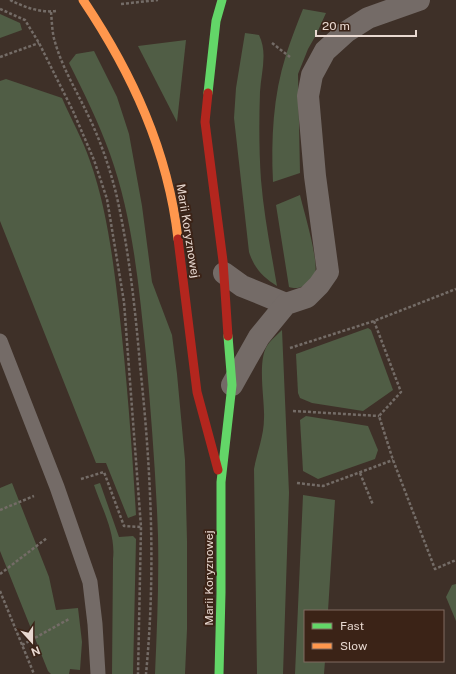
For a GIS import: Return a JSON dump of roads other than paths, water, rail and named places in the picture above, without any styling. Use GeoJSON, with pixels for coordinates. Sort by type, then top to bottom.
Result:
{"type":"FeatureCollection","features":[{"type":"Feature","properties":{"kind":"street","name":"Marii Koryznowej"},"geometry":{"type":"LineString","coordinates":[[83,0],[105,33],[132,82],[154,135],[166,173],[176,222],[197,392],[222,482]]}},
{"type":"Feature","properties":{"kind":"street","name":"Marii Koryznowej"},"geometry":{"type":"LineString","coordinates":[[219,674],[222,593],[222,482],[232,385],[224,273],[205,122],[216,22],[222,0]]}},
{"type":"Feature","properties":{"kind":"street"},"geometry":{"type":"LineString","coordinates":[[232,385],[259,338],[286,304],[307,297],[319,285],[328,272],[315,176],[308,96],[312,75],[325,51],[346,32],[368,18],[419,0]]}},
{"type":"Feature","properties":{"kind":"street"},"geometry":{"type":"LineString","coordinates":[[224,273],[242,286],[286,304]]}},
{"type":"Feature","properties":{"kind":"lane"},"geometry":{"type":"LineString","coordinates":[[0,341],[69,521],[90,582],[98,674]]}}]}
